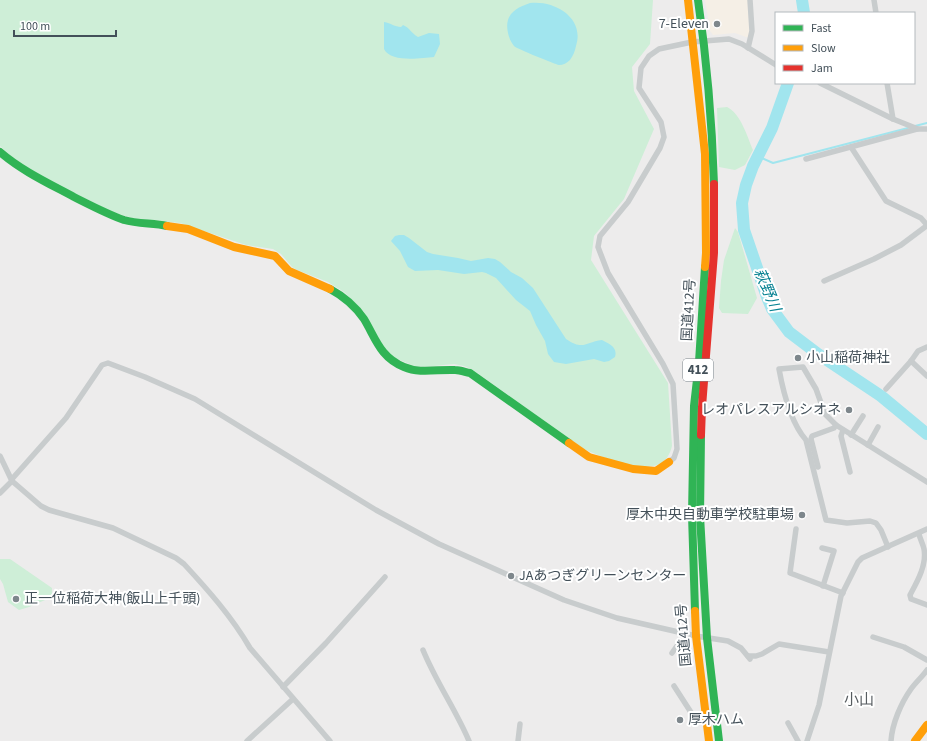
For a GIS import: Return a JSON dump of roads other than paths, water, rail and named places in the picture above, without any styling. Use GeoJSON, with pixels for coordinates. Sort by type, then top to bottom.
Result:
{"type":"FeatureCollection","features":[{"type":"Feature","properties":{"kind":"main road","name":"国道412号"},"geometry":{"type":"LineString","coordinates":[[688,0],[705,154],[706,253],[699,362],[694,406],[692,515],[696,636],[709,741]]}},
{"type":"Feature","properties":{"kind":"main road","name":"国道412号"},"geometry":{"type":"LineString","coordinates":[[698,0],[704,41],[712,127],[714,193],[714,253],[702,407],[700,516],[707,638],[719,741]]}},
{"type":"Feature","properties":{"kind":"main road"},"geometry":{"type":"LineString","coordinates":[[0,152],[20,168],[39,179],[98,209],[124,220],[188,229],[234,247],[275,256],[290,271],[329,288],[349,302],[366,322],[379,348],[392,361],[404,368],[418,371],[452,369],[470,373],[589,457],[610,465],[651,471],[661,468],[669,462]]}},
{"type":"Feature","properties":{"kind":"main road"},"geometry":{"type":"LineString","coordinates":[[915,741],[927,725]]}},
{"type":"Feature","properties":{"kind":"street"},"geometry":{"type":"LineString","coordinates":[[748,48],[752,31],[750,0]]}},
{"type":"Feature","properties":{"kind":"street"},"geometry":{"type":"LineString","coordinates":[[874,0],[876,12]]}},
{"type":"Feature","properties":{"kind":"street"},"geometry":{"type":"LineString","coordinates":[[669,462],[674,458],[677,449],[673,384],[663,364],[608,273],[598,247],[600,236],[628,202],[660,148],[664,137],[661,122],[639,88],[641,68],[649,56],[659,49],[692,42],[729,39],[748,48],[775,64]]}},
{"type":"Feature","properties":{"kind":"street"},"geometry":{"type":"LineString","coordinates":[[822,84],[893,119],[918,129]]}},
{"type":"Feature","properties":{"kind":"street"},"geometry":{"type":"LineString","coordinates":[[887,84],[893,119]]}},
{"type":"Feature","properties":{"kind":"street"},"geometry":{"type":"LineString","coordinates":[[806,159],[918,129],[927,129]]}},
{"type":"Feature","properties":{"kind":"street"},"geometry":{"type":"LineString","coordinates":[[824,281],[874,259],[901,245],[927,224],[921,218],[886,201],[851,148]]}},
{"type":"Feature","properties":{"kind":"street"},"geometry":{"type":"LineString","coordinates":[[886,389],[918,352],[927,347]]}},
{"type":"Feature","properties":{"kind":"street"},"geometry":{"type":"LineString","coordinates":[[911,361],[927,376]]}},
{"type":"Feature","properties":{"kind":"street"},"geometry":{"type":"LineString","coordinates":[[0,493],[66,418],[102,365],[108,363],[145,377],[195,400],[376,510],[439,544],[564,600],[617,618],[696,636],[728,641],[741,648],[749,657],[762,654],[779,644],[829,652]]}},
{"type":"Feature","properties":{"kind":"street"},"geometry":{"type":"LineString","coordinates":[[888,547],[881,530],[876,523],[870,521],[847,523],[824,520],[806,440],[800,432],[789,408],[782,388],[779,369],[803,367],[816,389],[825,414],[836,426],[927,482]]}},
{"type":"Feature","properties":{"kind":"street"},"geometry":{"type":"LineString","coordinates":[[851,435],[863,416]]}},
{"type":"Feature","properties":{"kind":"street"},"geometry":{"type":"LineString","coordinates":[[818,467],[817,453],[811,439],[812,436],[836,426]]}},
{"type":"Feature","properties":{"kind":"street"},"geometry":{"type":"LineString","coordinates":[[868,445],[878,427]]}},
{"type":"Feature","properties":{"kind":"street"},"geometry":{"type":"LineString","coordinates":[[843,430],[841,436],[850,472]]}},
{"type":"Feature","properties":{"kind":"street"},"geometry":{"type":"LineString","coordinates":[[0,456],[12,480],[41,506],[49,510],[113,528],[176,558],[184,564],[242,634],[250,648],[330,741]]}},
{"type":"Feature","properties":{"kind":"street"},"geometry":{"type":"LineString","coordinates":[[796,529],[790,573],[843,593]]}},
{"type":"Feature","properties":{"kind":"street"},"geometry":{"type":"LineString","coordinates":[[807,741],[819,705],[829,652],[843,593],[858,562],[862,558],[919,534],[927,529]]}},
{"type":"Feature","properties":{"kind":"street"},"geometry":{"type":"LineString","coordinates":[[919,534],[924,549],[924,560],[920,575],[910,595],[911,598],[927,605]]}},
{"type":"Feature","properties":{"kind":"street"},"geometry":{"type":"LineString","coordinates":[[822,548],[834,550],[823,586]]}},
{"type":"Feature","properties":{"kind":"street"},"geometry":{"type":"LineString","coordinates":[[283,687],[326,643],[384,577]]}},
{"type":"Feature","properties":{"kind":"street"},"geometry":{"type":"LineString","coordinates":[[672,653],[686,633]]}},
{"type":"Feature","properties":{"kind":"street"},"geometry":{"type":"LineString","coordinates":[[873,637],[904,647],[927,660]]}},
{"type":"Feature","properties":{"kind":"street"},"geometry":{"type":"LineString","coordinates":[[423,650],[430,668],[463,727],[469,741]]}},
{"type":"Feature","properties":{"kind":"street"},"geometry":{"type":"LineString","coordinates":[[891,741],[893,726],[906,697],[927,670]]}},
{"type":"Feature","properties":{"kind":"street"},"geometry":{"type":"LineString","coordinates":[[674,686],[694,717],[705,718]]}},
{"type":"Feature","properties":{"kind":"street"},"geometry":{"type":"LineString","coordinates":[[247,741],[293,699]]}},
{"type":"Feature","properties":{"kind":"street"},"geometry":{"type":"LineString","coordinates":[[518,741],[520,724]]}},
{"type":"Feature","properties":{"kind":"street"},"geometry":{"type":"LineString","coordinates":[[788,724],[798,741]]}},
{"type":"Feature","properties":{"kind":"water"},"geometry":{"type":"Polygon","coordinates":[[[530,3],[540,3],[558,8],[572,19],[578,36],[574,53],[570,60],[566,63],[560,65],[556,64],[522,50],[514,46],[512,43],[508,35],[507,27],[509,17],[515,10],[530,3]]]}},
{"type":"Feature","properties":{"kind":"water"},"geometry":{"type":"Polygon","coordinates":[[[384,22],[399,27],[403,25],[418,37],[429,33],[439,34],[440,44],[434,57],[407,59],[399,58],[388,53],[384,49],[384,22]]]}},
{"type":"Feature","properties":{"kind":"water"},"geometry":{"type":"Polygon","coordinates":[[[404,235],[427,252],[433,254],[471,261],[488,258],[495,259],[511,272],[522,278],[533,288],[566,339],[572,343],[581,345],[602,340],[614,348],[616,354],[615,357],[604,362],[594,359],[566,364],[554,362],[548,354],[545,341],[530,311],[516,300],[496,278],[482,272],[464,274],[438,270],[415,271],[408,267],[400,251],[391,241],[395,236],[404,235]]]}},
{"type":"Feature","properties":{"kind":"waterway","name":"萩野川"},"geometry":{"type":"LineString","coordinates":[[802,0],[804,12]]}},
{"type":"Feature","properties":{"kind":"waterway","name":"萩野川"},"geometry":{"type":"LineString","coordinates":[[788,84],[772,128],[753,166],[746,185],[742,203],[744,230],[767,297],[772,309],[789,332],[818,354],[881,396],[927,434]]}},
{"type":"Feature","properties":{"kind":"waterway"},"geometry":{"type":"LineString","coordinates":[[915,126],[927,123]]}},
{"type":"Feature","properties":{"kind":"waterway"},"geometry":{"type":"LineString","coordinates":[[757,156],[773,163],[908,128]]}},
{"type":"Feature","properties":{"kind":"place","name":"7-Eleven"},"geometry":{"type":"Point","coordinates":[717,24]}},
{"type":"Feature","properties":{"kind":"place","name":"小山稲荷神社"},"geometry":{"type":"Point","coordinates":[798,358]}},
{"type":"Feature","properties":{"kind":"place","name":"レオパレスアルシオネ"},"geometry":{"type":"Point","coordinates":[849,410]}},
{"type":"Feature","properties":{"kind":"place","name":"厚木中央自動車学校駐車場"},"geometry":{"type":"Point","coordinates":[802,515]}},
{"type":"Feature","properties":{"kind":"place","name":"JAあつぎグリーンセンター"},"geometry":{"type":"Point","coordinates":[511,576]}},
{"type":"Feature","properties":{"kind":"place","name":"正一位稲荷大神(飯山上千頭)"},"geometry":{"type":"Point","coordinates":[16,599]}},
{"type":"Feature","properties":{"kind":"place","name":"厚木ハム"},"geometry":{"type":"Point","coordinates":[680,720]}},
{"type":"Feature","properties":{"kind":"district","name":"小山"},"geometry":{"type":"Point","coordinates":[859,700]}}]}
